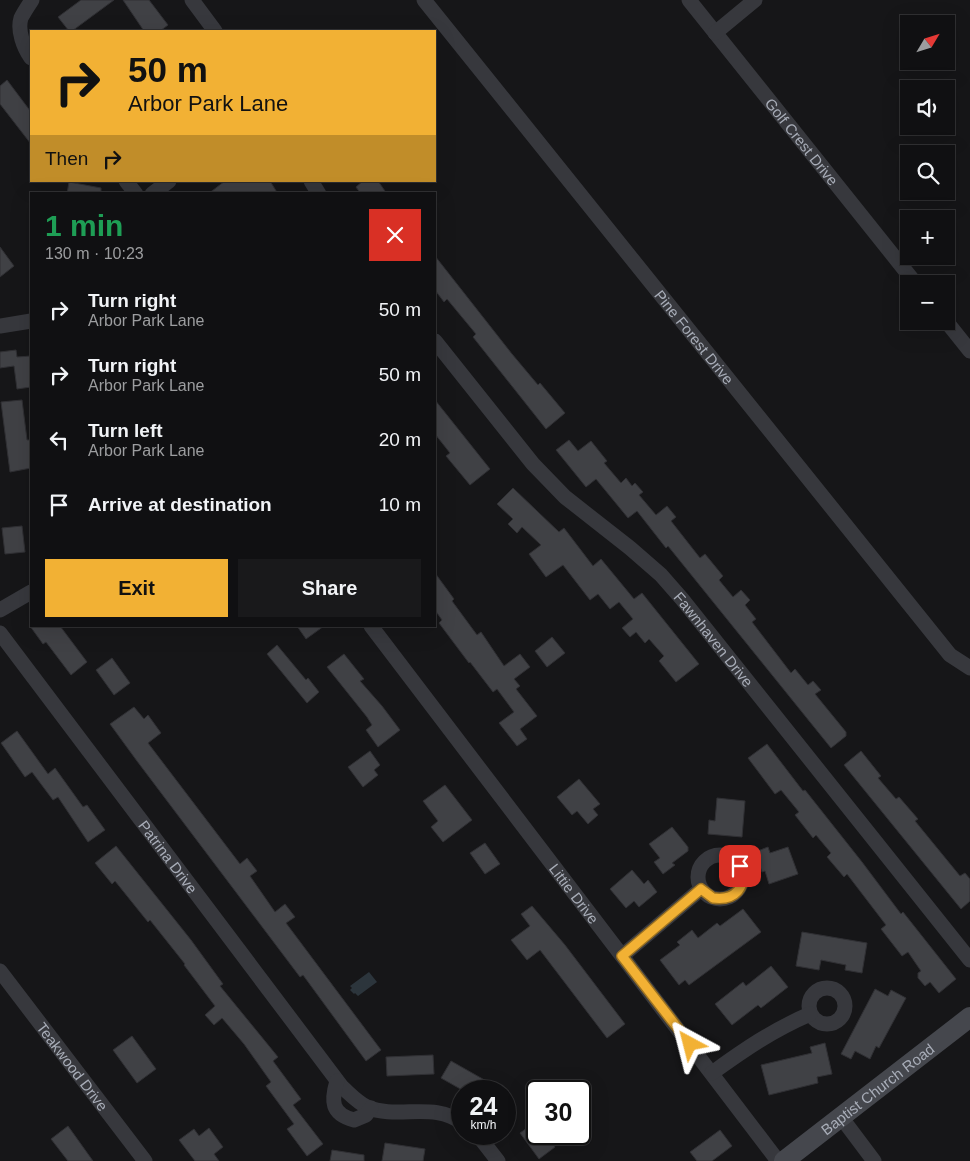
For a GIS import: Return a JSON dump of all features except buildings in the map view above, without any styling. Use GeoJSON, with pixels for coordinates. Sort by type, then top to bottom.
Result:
{"type":"FeatureCollection","features":[{"type":"Feature","properties":{"kind":"street"},"geometry":{"type":"LineString","coordinates":[[30,57],[21,36],[21,20],[32,0]]}},
{"type":"Feature","properties":{"kind":"street"},"geometry":{"type":"LineString","coordinates":[[192,0],[214,30]]}},
{"type":"Feature","properties":{"kind":"street","name":"Pine Forest Drive"},"geometry":{"type":"LineString","coordinates":[[424,0],[950,655],[970,668]]}},
{"type":"Feature","properties":{"kind":"street","name":"Golf Crest Drive"},"geometry":{"type":"LineString","coordinates":[[689,0],[909,275]]}},
{"type":"Feature","properties":{"kind":"street"},"geometry":{"type":"LineString","coordinates":[[715,33],[755,0]]}},
{"type":"Feature","properties":{"kind":"street"},"geometry":{"type":"LineString","coordinates":[[127,182],[134,192]]}},
{"type":"Feature","properties":{"kind":"street"},"geometry":{"type":"LineString","coordinates":[[155,192],[168,182]]}},
{"type":"Feature","properties":{"kind":"street"},"geometry":{"type":"LineString","coordinates":[[0,326],[30,322]]}},
{"type":"Feature","properties":{"kind":"street"},"geometry":{"type":"LineString","coordinates":[[953,330],[970,351]]}},
{"type":"Feature","properties":{"kind":"street","name":"Fawnhaven Drive"},"geometry":{"type":"LineString","coordinates":[[436,342],[533,464],[565,497],[661,575],[682,599],[970,960]]}},
{"type":"Feature","properties":{"kind":"street"},"geometry":{"type":"LineString","coordinates":[[0,610],[30,593]]}},
{"type":"Feature","properties":{"kind":"street","name":"Littie Drive"},"geometry":{"type":"LineString","coordinates":[[372,627],[778,1161]]}},
{"type":"Feature","properties":{"kind":"street","name":"Patrina Drive"},"geometry":{"type":"LineString","coordinates":[[0,632],[337,1081],[360,1103],[372,1108],[382,1111],[428,1111],[451,1116]]}},
{"type":"Feature","properties":{"kind":"street"},"geometry":{"type":"LineString","coordinates":[[622,956],[701,889]]}},
{"type":"Feature","properties":{"kind":"street","name":"Teakwood Drive"},"geometry":{"type":"LineString","coordinates":[[0,971],[145,1161]]}},
{"type":"Feature","properties":{"kind":"street"},"geometry":{"type":"LineString","coordinates":[[712,1073],[781,1026],[810,1014]]}},
{"type":"Feature","properties":{"kind":"street","name":"Baptist Church Road"},"geometry":{"type":"LineString","coordinates":[[784,1161],[970,1017]]}},
{"type":"Feature","properties":{"kind":"street"},"geometry":{"type":"LineString","coordinates":[[337,1081],[333,1093],[334,1106],[339,1114],[354,1120],[366,1115],[372,1108]]}},
{"type":"Feature","properties":{"kind":"street"},"geometry":{"type":"LineString","coordinates":[[841,1118],[874,1161]]}},
{"type":"Feature","properties":{"kind":"street"},"geometry":{"type":"LineString","coordinates":[[486,1145],[498,1161]]}},
{"type":"Feature","properties":{"kind":"shaded area"},"geometry":{"type":"Polygon","coordinates":[[[369,972],[377,982],[358,996],[354,994],[350,990],[352,988],[350,986],[369,972]]]}},
{"type":"Feature","properties":{"kind":"route"},"geometry":{"type":"LineString","coordinates":[[690,1044],[622,956],[701,889],[713,898],[728,898],[735,894],[740,888],[742,881],[740,866]]}}]}
